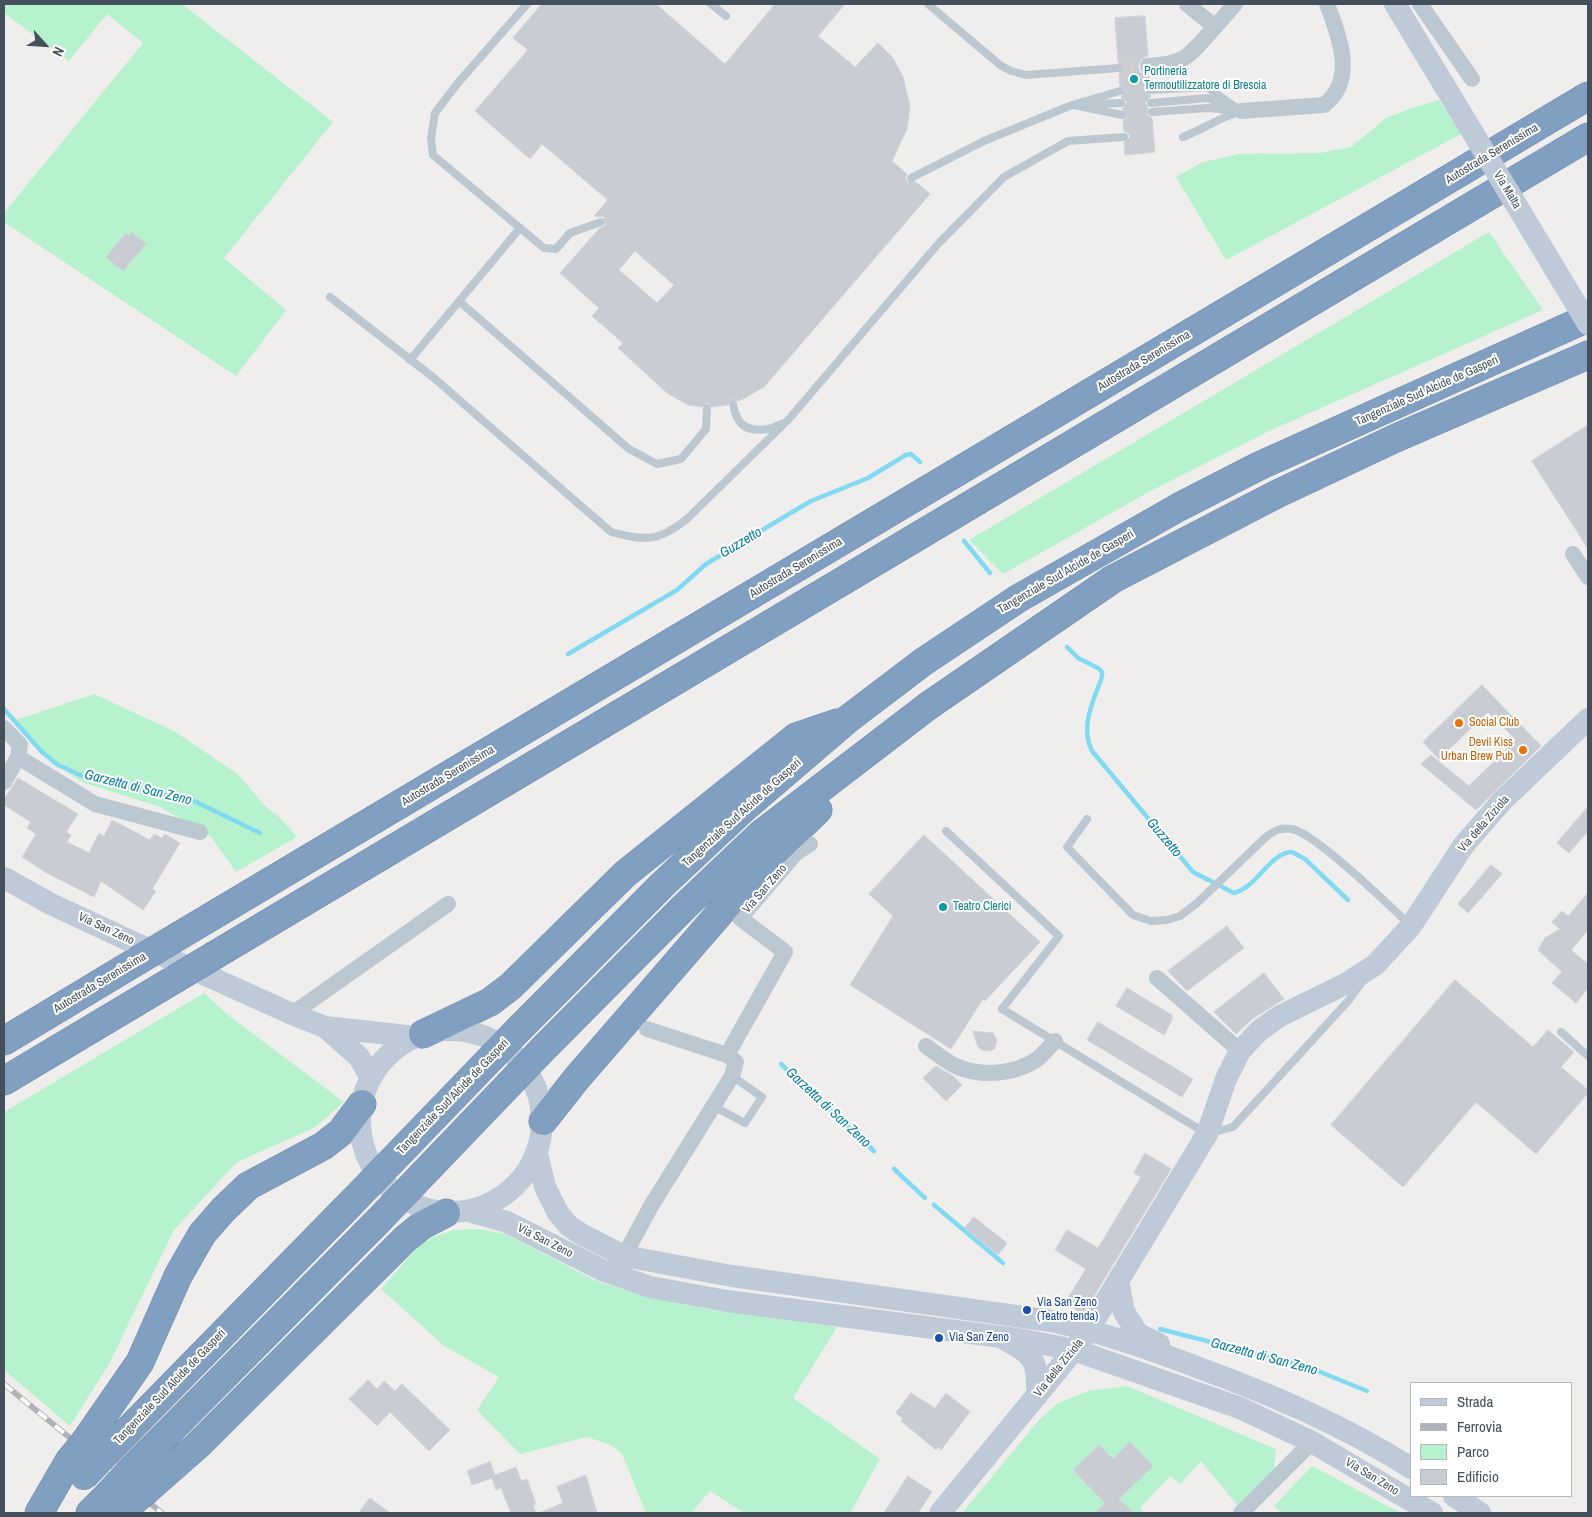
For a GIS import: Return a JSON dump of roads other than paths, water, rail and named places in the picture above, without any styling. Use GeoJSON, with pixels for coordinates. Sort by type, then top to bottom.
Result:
{"type":"FeatureCollection","features":[{"type":"Feature","properties":{"kind":"highway","name":"Autostrada Serenissima"},"geometry":{"type":"LineString","coordinates":[[4,1041],[1588,96]]}},
{"type":"Feature","properties":{"kind":"highway"},"geometry":{"type":"LineString","coordinates":[[4,1081],[1588,136]]}},
{"type":"Feature","properties":{"kind":"highway","name":"Tangenziale Sud Alcide de Gasperi"},"geometry":{"type":"LineString","coordinates":[[47,1513],[76,1468],[95,1448],[354,1200],[518,1029],[662,885],[848,719],[923,662],[1019,598],[1179,507],[1259,466],[1588,318]]}},
{"type":"Feature","properties":{"kind":"highway"},"geometry":{"type":"LineString","coordinates":[[110,1508],[378,1220],[543,1049],[683,908],[761,834],[886,738],[1027,636],[1121,574],[1277,494],[1396,438],[1588,355]]}},
{"type":"Feature","properties":{"kind":"highway"},"geometry":{"type":"LineString","coordinates":[[420,1035],[466,1016],[490,1002],[511,986],[625,874],[796,737],[848,719]]}},
{"type":"Feature","properties":{"kind":"highway"},"geometry":{"type":"LineString","coordinates":[[543,1121],[577,1078],[765,861],[868,763],[886,738]]}},
{"type":"Feature","properties":{"kind":"highway"},"geometry":{"type":"LineString","coordinates":[[95,1448],[140,1362],[178,1276],[202,1234],[222,1210],[248,1186],[323,1146],[341,1132],[362,1104]]}},
{"type":"Feature","properties":{"kind":"highway"},"geometry":{"type":"LineString","coordinates":[[138,1480],[198,1445],[405,1239],[421,1226],[459,1212]]}},
{"type":"Feature","properties":{"kind":"highway"},"geometry":{"type":"LineString","coordinates":[[39,1513],[76,1468]]}},
{"type":"Feature","properties":{"kind":"street"},"geometry":{"type":"LineString","coordinates":[[1187,4],[1214,27]]}},
{"type":"Feature","properties":{"kind":"street"},"geometry":{"type":"LineString","coordinates":[[1148,66],[1173,64],[1185,59],[1235,4]]}},
{"type":"Feature","properties":{"kind":"street"},"geometry":{"type":"LineString","coordinates":[[1241,111],[1324,105],[1334,97],[1340,86],[1344,67],[1339,36],[1327,4]]}},
{"type":"Feature","properties":{"kind":"street","name":"Via Malta"},"geometry":{"type":"LineString","coordinates":[[1395,4],[1588,324]]}},
{"type":"Feature","properties":{"kind":"street"},"geometry":{"type":"LineString","coordinates":[[1420,4],[1472,79]]}},
{"type":"Feature","properties":{"kind":"street"},"geometry":{"type":"LineString","coordinates":[[1573,554],[1588,577]]}},
{"type":"Feature","properties":{"kind":"street","name":"Via della Ziziola"},"geometry":{"type":"LineString","coordinates":[[940,1513],[1074,1350],[1089,1329],[1207,1134],[1226,1079],[1240,1051],[1260,1030],[1280,1016],[1346,983],[1375,964],[1411,926],[1462,846],[1502,801],[1588,719]]}},
{"type":"Feature","properties":{"kind":"street"},"geometry":{"type":"LineString","coordinates":[[4,728],[20,745],[18,757],[4,782]]}},
{"type":"Feature","properties":{"kind":"street"},"geometry":{"type":"LineString","coordinates":[[18,757],[95,804],[200,832]]}},
{"type":"Feature","properties":{"kind":"street","name":"Via San Zeno"},"geometry":{"type":"LineString","coordinates":[[727,1056],[785,952],[740,918],[796,854],[810,844]]}},
{"type":"Feature","properties":{"kind":"street","name":"Via San Zeno"},"geometry":{"type":"LineString","coordinates":[[4,878],[84,920],[292,1014],[325,1027],[420,1035]]}},
{"type":"Feature","properties":{"kind":"street"},"geometry":{"type":"LineString","coordinates":[[292,1014],[448,904]]}},
{"type":"Feature","properties":{"kind":"street"},"geometry":{"type":"LineString","coordinates":[[1157,978],[1240,1051]]}},
{"type":"Feature","properties":{"kind":"street","name":"Via San Zeno"},"geometry":{"type":"LineString","coordinates":[[325,1027],[359,1057],[371,1078]]}},
{"type":"Feature","properties":{"kind":"street"},"geometry":{"type":"LineString","coordinates":[[624,1256],[651,1206],[732,1076],[736,1062],[727,1056],[647,1029]]}},
{"type":"Feature","properties":{"kind":"street","name":"Via San Zeno"},"geometry":{"type":"LineString","coordinates":[[459,1212],[502,1198],[522,1180],[537,1154],[543,1121],[541,1102],[530,1073],[505,1047],[491,1038],[465,1030],[443,1030],[420,1035],[399,1046],[384,1060],[371,1078],[362,1104],[360,1124],[369,1162],[390,1190],[410,1204],[507,1222],[602,1270],[650,1287],[727,1301],[997,1336],[1074,1350],[1240,1408],[1312,1442],[1432,1513]]}},
{"type":"Feature","properties":{"kind":"street"},"geometry":{"type":"LineString","coordinates":[[926,1046],[957,1067],[976,1072],[996,1072],[1016,1070],[1037,1060],[1055,1041]]}},
{"type":"Feature","properties":{"kind":"street","name":"Via San Zeno"},"geometry":{"type":"LineString","coordinates":[[537,1154],[545,1187],[558,1213],[580,1234],[624,1256],[732,1276],[1051,1321],[1089,1329],[1250,1386],[1326,1420],[1410,1467]]}},
{"type":"Feature","properties":{"kind":"street"},"geometry":{"type":"LineString","coordinates":[[1118,1282],[1124,1312],[1138,1334],[1198,1358],[1216,1374]]}},
{"type":"Feature","properties":{"kind":"street"},"geometry":{"type":"LineString","coordinates":[[997,1336],[1022,1348],[1034,1358],[1038,1373],[1036,1396]]}},
{"type":"Feature","properties":{"kind":"street"},"geometry":{"type":"LineString","coordinates":[[1241,1513],[1312,1442],[1326,1420]]}},
{"type":"Feature","properties":{"kind":"street"},"geometry":{"type":"LineString","coordinates":[[1456,1497],[1480,1513]]}},
{"type":"Feature","properties":{"kind":"lane"},"geometry":{"type":"LineString","coordinates":[[527,4],[457,84],[435,113],[431,138],[433,155],[544,248],[556,249],[570,233],[601,222]]}},
{"type":"Feature","properties":{"kind":"lane"},"geometry":{"type":"LineString","coordinates":[[711,4],[726,16]]}},
{"type":"Feature","properties":{"kind":"lane"},"geometry":{"type":"LineString","coordinates":[[928,4],[1000,65],[1012,71],[1026,75],[1119,68]]}},
{"type":"Feature","properties":{"kind":"lane"},"geometry":{"type":"LineString","coordinates":[[1150,90],[1208,87],[1241,111]]}},
{"type":"Feature","properties":{"kind":"lane"},"geometry":{"type":"LineString","coordinates":[[911,178],[984,141],[1072,105],[1120,91]]}},
{"type":"Feature","properties":{"kind":"lane"},"geometry":{"type":"LineString","coordinates":[[1151,103],[1208,98],[1241,111]]}},
{"type":"Feature","properties":{"kind":"lane"},"geometry":{"type":"LineString","coordinates":[[1072,105],[1121,103]]}},
{"type":"Feature","properties":{"kind":"lane"},"geometry":{"type":"LineString","coordinates":[[1072,105],[1122,114]]}},
{"type":"Feature","properties":{"kind":"lane"},"geometry":{"type":"LineString","coordinates":[[1152,112],[1207,108],[1241,111]]}},
{"type":"Feature","properties":{"kind":"lane"},"geometry":{"type":"LineString","coordinates":[[1183,137],[1198,131],[1216,120],[1241,111]]}},
{"type":"Feature","properties":{"kind":"lane"},"geometry":{"type":"LineString","coordinates":[[330,297],[410,360],[611,532],[639,540],[658,538],[672,531],[789,420],[938,244],[1004,177],[1068,141],[1124,137]]}},
{"type":"Feature","properties":{"kind":"lane"},"geometry":{"type":"LineString","coordinates":[[410,360],[520,228]]}},
{"type":"Feature","properties":{"kind":"lane"},"geometry":{"type":"LineString","coordinates":[[460,302],[629,450],[657,464],[682,459],[706,429],[707,408]]}},
{"type":"Feature","properties":{"kind":"lane"},"geometry":{"type":"LineString","coordinates":[[733,404],[738,420],[745,426],[756,430],[771,430],[789,420]]}},
{"type":"Feature","properties":{"kind":"lane"},"geometry":{"type":"LineString","coordinates":[[1087,819],[1067,847],[1133,915],[1151,921],[1166,920],[1180,916],[1197,903],[1267,836],[1279,828],[1293,829],[1310,838],[1411,926]]}},
{"type":"Feature","properties":{"kind":"lane"},"geometry":{"type":"LineString","coordinates":[[946,831],[1059,936],[1002,1009],[1207,1134]]}},
{"type":"Feature","properties":{"kind":"lane","name":"Via della Ziziola"},"geometry":{"type":"LineString","coordinates":[[1207,1134],[1233,1127],[1349,1000],[1375,964]]}},
{"type":"Feature","properties":{"kind":"lane"},"geometry":{"type":"LineString","coordinates":[[1562,1032],[1588,1056]]}},
{"type":"Feature","properties":{"kind":"lane"},"geometry":{"type":"LineString","coordinates":[[713,1106],[745,1123],[762,1097],[732,1076]]}},
{"type":"Feature","properties":{"kind":"waterway","name":"Guzzetto"},"geometry":{"type":"LineString","coordinates":[[568,654],[677,590],[706,564],[811,501],[868,478],[906,455],[911,454],[920,462]]}},
{"type":"Feature","properties":{"kind":"waterway","name":"Guzzetto"},"geometry":{"type":"LineString","coordinates":[[964,541],[990,573]]}},
{"type":"Feature","properties":{"kind":"waterway","name":"Guzzetto"},"geometry":{"type":"LineString","coordinates":[[1067,647],[1078,658],[1102,672],[1091,706],[1087,728],[1087,736],[1092,751],[1193,872],[1234,893],[1250,884],[1277,858],[1292,852],[1305,859],[1348,900]]}},
{"type":"Feature","properties":{"kind":"waterway","name":"Garzetta di San Zeno"},"geometry":{"type":"LineString","coordinates":[[4,709],[42,752],[58,765],[87,778],[194,801],[260,833]]}},
{"type":"Feature","properties":{"kind":"waterway","name":"Garzetta di San Zeno"},"geometry":{"type":"LineString","coordinates":[[781,1064],[874,1151]]}},
{"type":"Feature","properties":{"kind":"waterway","name":"Garzetta di San Zeno"},"geometry":{"type":"LineString","coordinates":[[894,1169],[925,1198]]}},
{"type":"Feature","properties":{"kind":"waterway","name":"Garzetta di San Zeno"},"geometry":{"type":"LineString","coordinates":[[934,1205],[1003,1263]]}},
{"type":"Feature","properties":{"kind":"waterway","name":"Garzetta di San Zeno"},"geometry":{"type":"LineString","coordinates":[[1160,1329],[1308,1367],[1367,1391]]}},
{"type":"Feature","properties":{"kind":"tunnel"},"geometry":{"type":"LineString","coordinates":[[1119,68],[1148,66]]}},
{"type":"Feature","properties":{"kind":"railway"},"geometry":{"type":"LineString","coordinates":[[4,1384],[162,1513]]}},
{"type":"Feature","properties":{"kind":"place","name":"Portineria Termoutilizzatore di Brescia"},"geometry":{"type":"Point","coordinates":[1134,79]}},
{"type":"Feature","properties":{"kind":"place","name":"Social Club"},"geometry":{"type":"Point","coordinates":[1459,723]}},
{"type":"Feature","properties":{"kind":"place","name":"Devil Kiss Urban Brew Pub"},"geometry":{"type":"Point","coordinates":[1523,750]}},
{"type":"Feature","properties":{"kind":"place","name":"Teatro Clerici"},"geometry":{"type":"Point","coordinates":[943,907]}},
{"type":"Feature","properties":{"kind":"place","name":"Via San Zeno (Teatro tenda)"},"geometry":{"type":"Point","coordinates":[1027,1310]}},
{"type":"Feature","properties":{"kind":"place","name":"Via San Zeno"},"geometry":{"type":"Point","coordinates":[939,1338]}}]}
